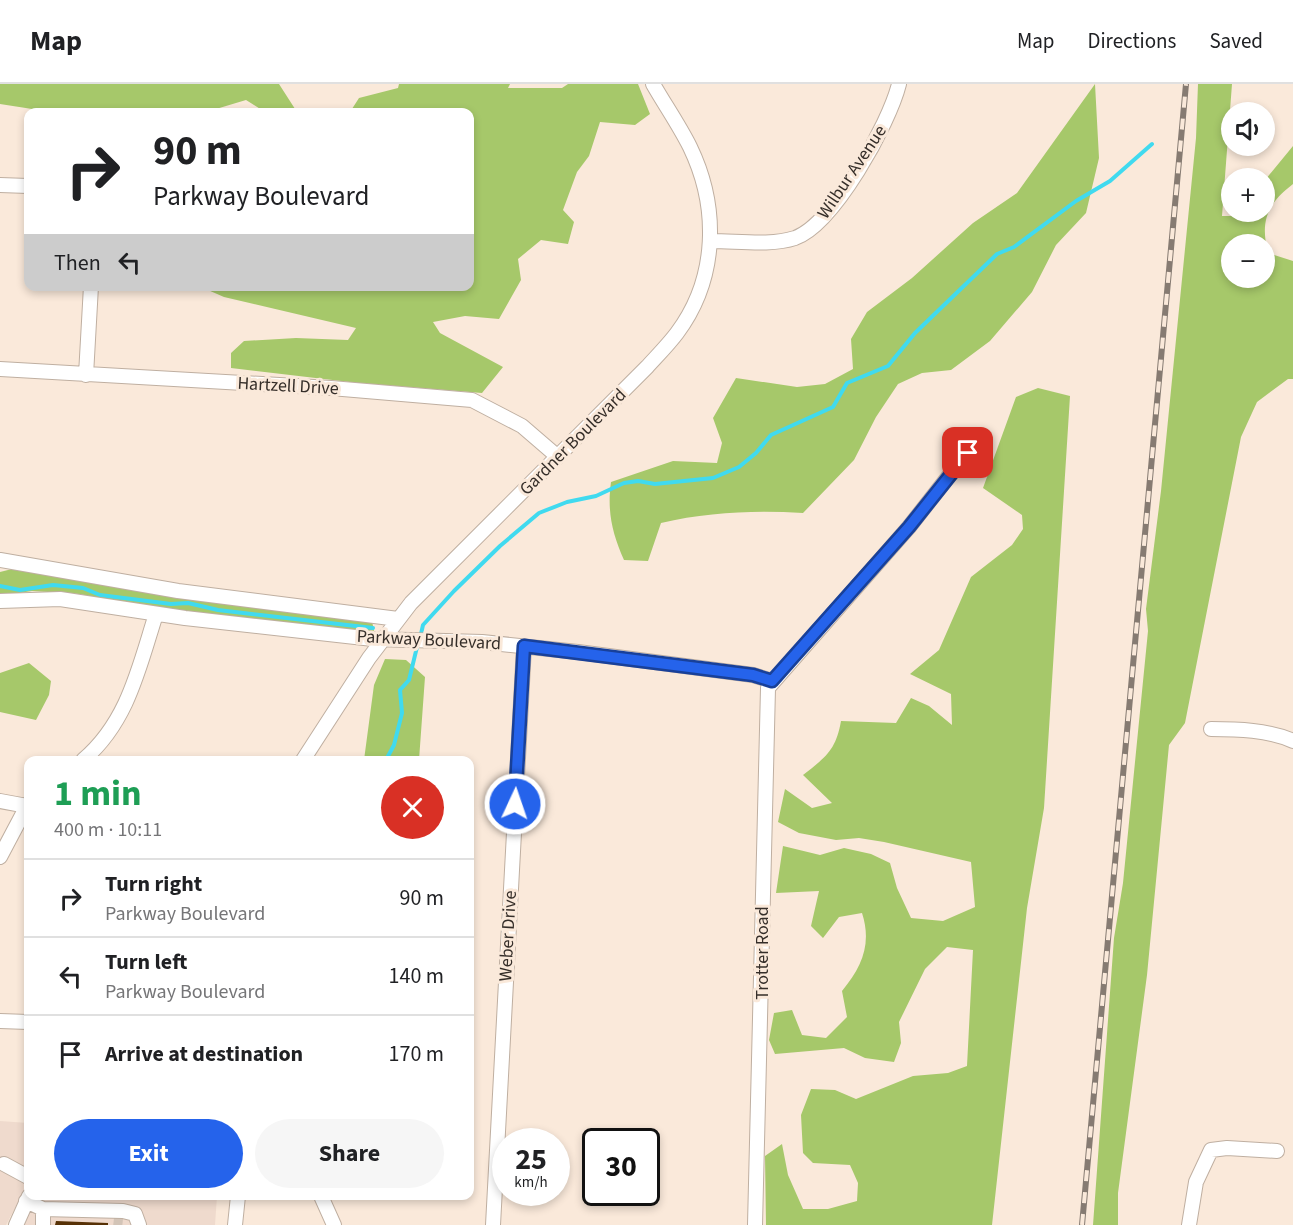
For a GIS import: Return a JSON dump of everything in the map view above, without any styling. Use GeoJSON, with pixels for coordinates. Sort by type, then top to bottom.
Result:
{"type":"FeatureCollection","features":[{"type":"Feature","properties":{"kind":"street","name":"Gardner Boulevard"},"geometry":{"type":"LineString","coordinates":[[306,756],[382,639],[398,619],[677,333],[698,295],[712,241],[710,211],[698,166],[687,142],[653,84]]}},
{"type":"Feature","properties":{"kind":"street","name":"Wilbur Avenue"},"geometry":{"type":"LineString","coordinates":[[712,241],[784,241],[803,235],[815,227],[827,214],[873,146],[891,112],[899,84]]}},
{"type":"Feature","properties":{"kind":"street"},"geometry":{"type":"LineString","coordinates":[[0,185],[24,186]]}},
{"type":"Feature","properties":{"kind":"street"},"geometry":{"type":"LineString","coordinates":[[86,375],[91,291]]}},
{"type":"Feature","properties":{"kind":"street","name":"Hartzell Drive"},"geometry":{"type":"LineString","coordinates":[[0,369],[331,388],[472,400],[522,426],[558,457]]}},
{"type":"Feature","properties":{"kind":"street"},"geometry":{"type":"LineString","coordinates":[[772,681],[909,527],[968,453]]}},
{"type":"Feature","properties":{"kind":"street","name":"Parkway Boulevard"},"geometry":{"type":"LineString","coordinates":[[0,560],[189,592],[398,619]]}},
{"type":"Feature","properties":{"kind":"street","name":"Parkway Boulevard"},"geometry":{"type":"LineString","coordinates":[[0,601],[60,599],[156,614],[382,639],[524,646],[753,675],[772,681]]}},
{"type":"Feature","properties":{"kind":"street"},"geometry":{"type":"LineString","coordinates":[[87,756],[115,724],[128,700],[156,614]]}},
{"type":"Feature","properties":{"kind":"street","name":"Weber Drive"},"geometry":{"type":"LineString","coordinates":[[493,1225],[524,646]]}},
{"type":"Feature","properties":{"kind":"street","name":"Trotter Road"},"geometry":{"type":"LineString","coordinates":[[755,1225],[766,716],[767,693],[772,681]]}},
{"type":"Feature","properties":{"kind":"street"},"geometry":{"type":"LineString","coordinates":[[1211,729],[1231,729],[1293,741]]}},
{"type":"Feature","properties":{"kind":"street"},"geometry":{"type":"LineString","coordinates":[[0,801],[24,804]]}},
{"type":"Feature","properties":{"kind":"street"},"geometry":{"type":"LineString","coordinates":[[0,857],[24,812]]}},
{"type":"Feature","properties":{"kind":"street"},"geometry":{"type":"LineString","coordinates":[[0,1021],[24,1022]]}},
{"type":"Feature","properties":{"kind":"street"},"geometry":{"type":"LineString","coordinates":[[1189,1225],[1196,1182],[1211,1150],[1227,1148],[1277,1151]]}},
{"type":"Feature","properties":{"kind":"street"},"geometry":{"type":"LineString","coordinates":[[1,1164],[24,1175]]}},
{"type":"Feature","properties":{"kind":"street"},"geometry":{"type":"LineString","coordinates":[[16,1225],[26,1200]]}},
{"type":"Feature","properties":{"kind":"street"},"geometry":{"type":"LineString","coordinates":[[30,1200],[43,1209],[129,1212],[139,1222]]}},
{"type":"Feature","properties":{"kind":"street"},"geometry":{"type":"LineString","coordinates":[[236,1225],[238,1200]]}},
{"type":"Feature","properties":{"kind":"street"},"geometry":{"type":"LineString","coordinates":[[323,1200],[334,1225]]}},
{"type":"Feature","properties":{"kind":"street"},"geometry":{"type":"LineString","coordinates":[[43,1209],[43,1225]]}},
{"type":"Feature","properties":{"kind":"street"},"geometry":{"type":"LineString","coordinates":[[93,1210],[101,1218],[139,1222]]}},
{"type":"Feature","properties":{"kind":"shaded area"},"geometry":{"type":"Polygon","coordinates":[[[0,1121],[24,1123],[24,1191],[6,1225],[0,1225],[0,1121]]]}},
{"type":"Feature","properties":{"kind":"shaded area"},"geometry":{"type":"Polygon","coordinates":[[[33,1200],[217,1200],[215,1225],[22,1225],[33,1200]]]}},
{"type":"Feature","properties":{"kind":"green space"},"geometry":{"type":"Polygon","coordinates":[[[0,84],[279,84],[294,108],[259,108],[246,100],[219,108],[26,108],[0,104],[0,84]]]}},
{"type":"Feature","properties":{"kind":"green space"},"geometry":{"type":"Polygon","coordinates":[[[399,84],[510,84],[508,88],[562,88],[568,84],[638,84],[650,114],[635,125],[600,122],[589,156],[577,172],[563,210],[574,222],[568,244],[541,240],[518,259],[521,280],[499,319],[465,316],[433,322],[440,333],[503,367],[482,393],[358,383],[231,368],[231,353],[244,341],[296,338],[348,340],[356,328],[224,297],[210,291],[474,291],[474,108],[353,108],[359,98],[398,88],[399,84]]]}},
{"type":"Feature","properties":{"kind":"green space"},"geometry":{"type":"Polygon","coordinates":[[[1095,84],[1099,158],[1086,213],[1056,245],[1032,292],[990,341],[951,370],[922,373],[898,384],[876,417],[854,460],[803,513],[732,513],[696,516],[661,523],[648,561],[624,560],[612,522],[611,482],[673,461],[717,463],[722,443],[713,418],[736,378],[797,387],[825,384],[853,369],[851,339],[867,312],[912,278],[973,223],[1017,193],[1095,84]]]}},
{"type":"Feature","properties":{"kind":"green space"},"geometry":{"type":"Polygon","coordinates":[[[1198,84],[1232,84],[1231,102],[1221,102],[1221,156],[1227,156],[1226,168],[1221,168],[1221,222],[1266,222],[1265,234],[1221,234],[1221,288],[1275,288],[1275,255],[1293,261],[1293,379],[1288,379],[1257,402],[1241,437],[1185,723],[1169,745],[1147,975],[1118,1193],[1118,1225],[1093,1225],[1114,938],[1123,883],[1148,631],[1146,609],[1161,491],[1196,138],[1198,84]]]}},
{"type":"Feature","properties":{"kind":"green space"},"geometry":{"type":"Polygon","coordinates":[[[1293,146],[1293,184],[1275,202],[1275,168],[1293,146]]]}},
{"type":"Feature","properties":{"kind":"green space"},"geometry":{"type":"Polygon","coordinates":[[[1038,388],[1070,396],[1044,808],[1027,908],[992,1225],[766,1225],[765,1156],[782,1144],[788,1175],[803,1209],[828,1209],[857,1201],[858,1183],[850,1165],[813,1163],[803,1153],[801,1115],[811,1089],[835,1090],[856,1099],[913,1076],[948,1073],[967,1066],[973,950],[947,947],[925,969],[899,1022],[901,1043],[894,1062],[865,1058],[844,1048],[775,1054],[769,1040],[774,1013],[792,1010],[802,1035],[826,1038],[847,1017],[842,991],[860,964],[866,935],[862,913],[839,917],[823,938],[811,926],[819,891],[776,893],[783,846],[820,855],[844,848],[871,854],[890,863],[897,888],[911,918],[943,921],[975,907],[971,862],[884,842],[859,838],[836,840],[799,833],[778,822],[785,789],[812,808],[832,803],[803,775],[829,752],[836,739],[841,721],[896,723],[911,698],[929,706],[952,725],[951,694],[910,674],[939,650],[971,577],[1012,545],[1023,529],[1022,515],[983,488],[1016,397],[1038,388]]]}},
{"type":"Feature","properties":{"kind":"green space"},"geometry":{"type":"Polygon","coordinates":[[[16,568],[164,593],[190,600],[372,621],[374,631],[363,633],[191,616],[79,594],[32,591],[0,596],[0,572],[16,568]]]}},
{"type":"Feature","properties":{"kind":"green space"},"geometry":{"type":"Polygon","coordinates":[[[385,659],[406,660],[425,677],[419,756],[365,756],[374,685],[385,659]]]}},
{"type":"Feature","properties":{"kind":"green space"},"geometry":{"type":"Polygon","coordinates":[[[29,663],[51,681],[49,695],[36,720],[0,712],[0,673],[29,663]]]}},
{"type":"Feature","properties":{"kind":"building"},"geometry":{"type":"Polygon","coordinates":[[[56,1221],[108,1223],[108,1225],[55,1225],[56,1221]]]}},
{"type":"Feature","properties":{"kind":"waterway"},"geometry":{"type":"LineString","coordinates":[[421,634],[423,625],[454,591],[500,546],[539,513],[567,502],[596,496],[624,483],[638,481],[655,484],[713,478],[739,467],[756,453],[771,435],[833,407],[847,383],[888,366],[915,333],[997,254],[1014,247],[1076,201],[1110,181],[1152,144]]}},
{"type":"Feature","properties":{"kind":"waterway"},"geometry":{"type":"LineString","coordinates":[[0,586],[20,590],[53,585],[83,588],[100,595],[171,604],[188,603],[218,610],[373,628]]}},
{"type":"Feature","properties":{"kind":"waterway"},"geometry":{"type":"LineString","coordinates":[[388,756],[394,745],[402,713],[400,690],[409,680],[417,647]]}},
{"type":"Feature","properties":{"kind":"tunnel"},"geometry":{"type":"LineString","coordinates":[[114,1218],[123,1219]]}},
{"type":"Feature","properties":{"kind":"railway"},"geometry":{"type":"LineString","coordinates":[[1082,1225],[1186,84]]}},
{"type":"Feature","properties":{"kind":"route"},"geometry":{"type":"LineString","coordinates":[[515,804],[524,646],[578,651],[753,675],[772,681],[837,611],[909,527],[968,453]]}}]}
